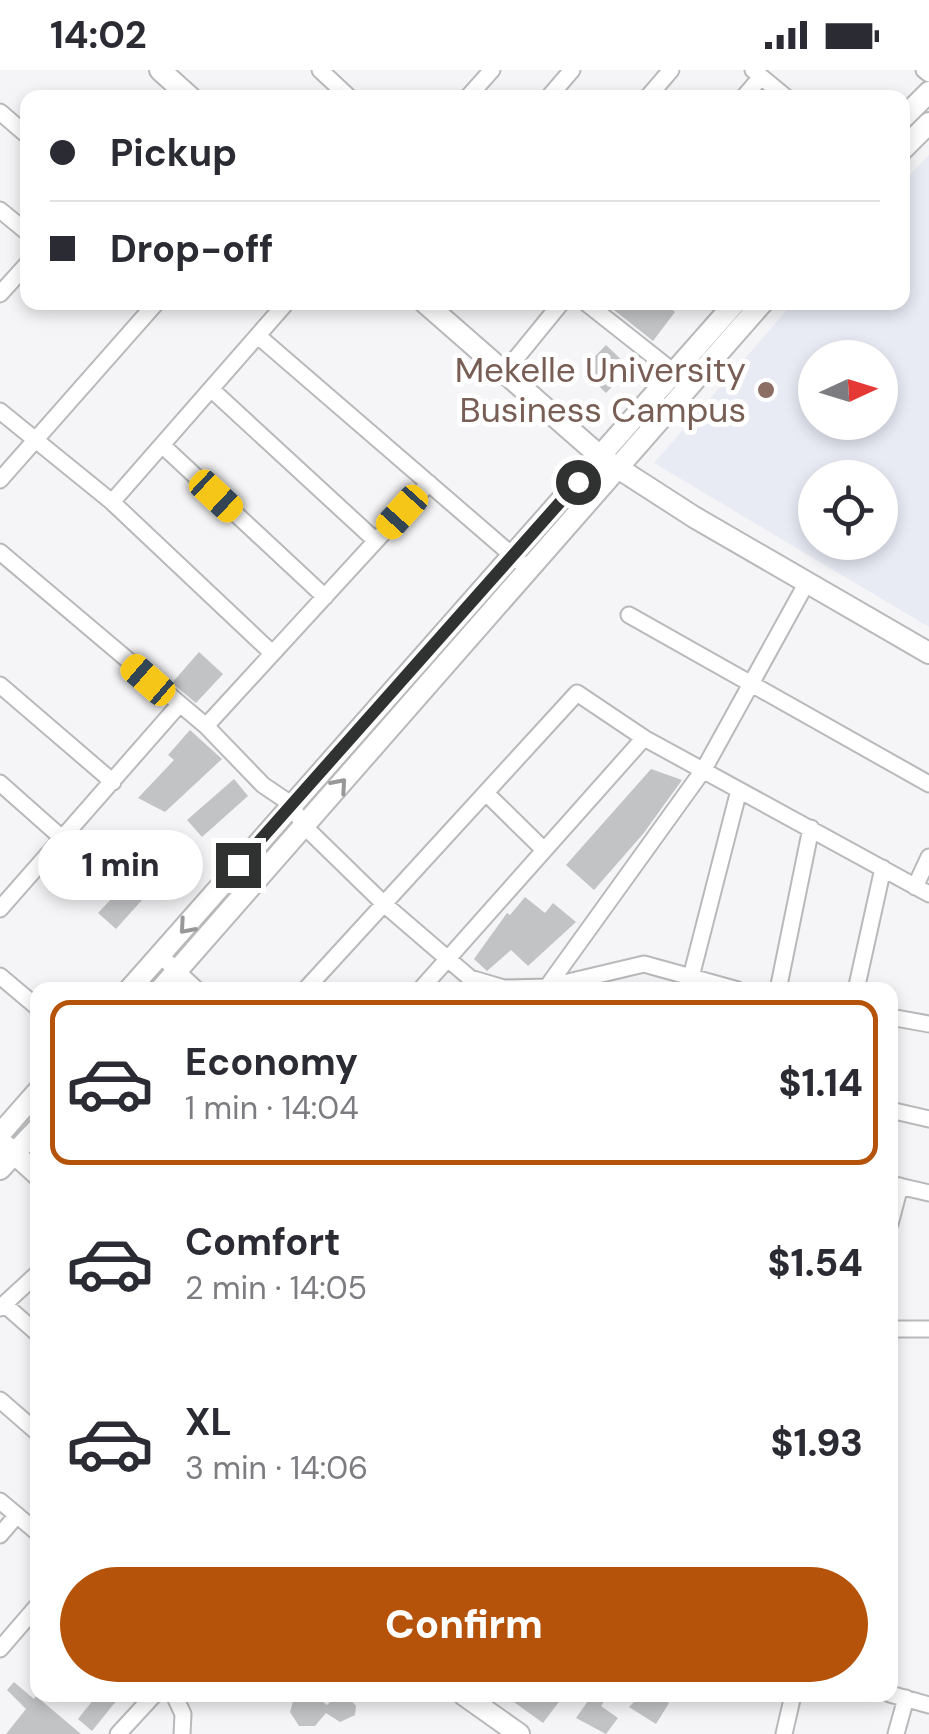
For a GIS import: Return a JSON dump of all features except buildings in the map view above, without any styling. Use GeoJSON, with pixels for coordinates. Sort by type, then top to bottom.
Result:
{"type":"FeatureCollection","features":[{"type":"Feature","properties":{"kind":"street"},"geometry":{"type":"LineString","coordinates":[[160,70],[176,90]]}},
{"type":"Feature","properties":{"kind":"street"},"geometry":{"type":"LineString","coordinates":[[475,90],[492,70]]}},
{"type":"Feature","properties":{"kind":"street"},"geometry":{"type":"LineString","coordinates":[[555,90],[572,70]]}},
{"type":"Feature","properties":{"kind":"street"},"geometry":{"type":"LineString","coordinates":[[654,90],[671,70]]}},
{"type":"Feature","properties":{"kind":"street"},"geometry":{"type":"LineString","coordinates":[[757,74],[777,90]]}},
{"type":"Feature","properties":{"kind":"street"},"geometry":{"type":"LineString","coordinates":[[910,111],[929,92]]}},
{"type":"Feature","properties":{"kind":"street"},"geometry":{"type":"LineString","coordinates":[[0,112],[20,129]]}},
{"type":"Feature","properties":{"kind":"street"},"geometry":{"type":"LineString","coordinates":[[910,142],[929,123]]}},
{"type":"Feature","properties":{"kind":"street"},"geometry":{"type":"LineString","coordinates":[[0,210],[20,227]]}},
{"type":"Feature","properties":{"kind":"street"},"geometry":{"type":"LineString","coordinates":[[0,294],[20,272]]}},
{"type":"Feature","properties":{"kind":"street"},"geometry":{"type":"LineString","coordinates":[[0,480],[150,310]]}},
{"type":"Feature","properties":{"kind":"street"},"geometry":{"type":"LineString","coordinates":[[112,502],[280,310]]}},
{"type":"Feature","properties":{"kind":"street"},"geometry":{"type":"LineString","coordinates":[[433,310],[609,462],[806,584],[929,654]]}},
{"type":"Feature","properties":{"kind":"street"},"geometry":{"type":"LineString","coordinates":[[504,373],[555,310]]}},
{"type":"Feature","properties":{"kind":"street"},"geometry":{"type":"LineString","coordinates":[[595,310],[682,379]]}},
{"type":"Feature","properties":{"kind":"street"},"geometry":{"type":"LineString","coordinates":[[682,379],[730,310]]}},
{"type":"Feature","properties":{"kind":"street"},"geometry":{"type":"LineString","coordinates":[[136,982],[386,696],[520,562],[682,379],[755,310]]}},
{"type":"Feature","properties":{"kind":"street"},"geometry":{"type":"LineString","coordinates":[[258,336],[520,562]]}},
{"type":"Feature","properties":{"kind":"street"},"geometry":{"type":"LineString","coordinates":[[211,389],[376,541]]}},
{"type":"Feature","properties":{"kind":"street"},"geometry":{"type":"LineString","coordinates":[[0,411],[112,502],[272,653]]}},
{"type":"Feature","properties":{"kind":"street"},"geometry":{"type":"LineString","coordinates":[[162,445],[325,596]]}},
{"type":"Feature","properties":{"kind":"street"},"geometry":{"type":"LineString","coordinates":[[206,726],[428,484]]}},
{"type":"Feature","properties":{"kind":"street"},"geometry":{"type":"LineString","coordinates":[[0,552],[206,726],[264,785],[290,804],[304,826],[384,904],[446,956],[467,982]]}},
{"type":"Feature","properties":{"kind":"street"},"geometry":{"type":"LineString","coordinates":[[168,982],[403,712],[520,562]]}},
{"type":"Feature","properties":{"kind":"street"},"geometry":{"type":"LineString","coordinates":[[551,982],[704,769],[806,584]]}},
{"type":"Feature","properties":{"kind":"street"},"geometry":{"type":"LineString","coordinates":[[629,615],[929,784]]}},
{"type":"Feature","properties":{"kind":"street"},"geometry":{"type":"LineString","coordinates":[[0,685],[113,782]]}},
{"type":"Feature","properties":{"kind":"street"},"geometry":{"type":"LineString","coordinates":[[312,982],[578,693],[644,738],[922,890],[929,857]]}},
{"type":"Feature","properties":{"kind":"street"},"geometry":{"type":"LineString","coordinates":[[386,696],[403,712]]}},
{"type":"Feature","properties":{"kind":"street"},"geometry":{"type":"LineString","coordinates":[[0,909],[178,706]]}},
{"type":"Feature","properties":{"kind":"street"},"geometry":{"type":"LineString","coordinates":[[426,982],[644,738]]}},
{"type":"Feature","properties":{"kind":"street"},"geometry":{"type":"LineString","coordinates":[[0,783],[62,838]]}},
{"type":"Feature","properties":{"kind":"street"},"geometry":{"type":"LineString","coordinates":[[691,977],[739,790]]}},
{"type":"Feature","properties":{"kind":"street"},"geometry":{"type":"LineString","coordinates":[[486,793],[543,848]]}},
{"type":"Feature","properties":{"kind":"street"},"geometry":{"type":"LineString","coordinates":[[780,982],[811,828]]}},
{"type":"Feature","properties":{"kind":"street"},"geometry":{"type":"LineString","coordinates":[[858,982],[883,868]]}},
{"type":"Feature","properties":{"kind":"street"},"geometry":{"type":"LineString","coordinates":[[0,878],[15,891]]}},
{"type":"Feature","properties":{"kind":"street"},"geometry":{"type":"LineString","coordinates":[[160,956],[188,982]]}},
{"type":"Feature","properties":{"kind":"street"},"geometry":{"type":"LineString","coordinates":[[590,982],[644,964],[709,982]]}},
{"type":"Feature","properties":{"kind":"street"},"geometry":{"type":"LineString","coordinates":[[0,976],[30,1001]]}},
{"type":"Feature","properties":{"kind":"street"},"geometry":{"type":"LineString","coordinates":[[898,1018],[929,1024]]}},
{"type":"Feature","properties":{"kind":"street"},"geometry":{"type":"LineString","coordinates":[[4,1150],[30,1105]]}},
{"type":"Feature","properties":{"kind":"street"},"geometry":{"type":"LineString","coordinates":[[898,1112],[929,1119]]}},
{"type":"Feature","properties":{"kind":"street"},"geometry":{"type":"LineString","coordinates":[[4,1150],[30,1133]]}},
{"type":"Feature","properties":{"kind":"street"},"geometry":{"type":"LineString","coordinates":[[4,1150],[30,1169]]}},
{"type":"Feature","properties":{"kind":"street"},"geometry":{"type":"LineString","coordinates":[[898,1186],[929,1194]]}},
{"type":"Feature","properties":{"kind":"street"},"geometry":{"type":"LineString","coordinates":[[30,1280],[2,1306],[30,1328]]}},
{"type":"Feature","properties":{"kind":"street"},"geometry":{"type":"LineString","coordinates":[[898,1329],[929,1328]]}},
{"type":"Feature","properties":{"kind":"street"},"geometry":{"type":"LineString","coordinates":[[0,1400],[30,1427]]}},
{"type":"Feature","properties":{"kind":"street"},"geometry":{"type":"LineString","coordinates":[[0,1500],[30,1526]]}},
{"type":"Feature","properties":{"kind":"street"},"geometry":{"type":"LineString","coordinates":[[0,1534],[16,1515]]}},
{"type":"Feature","properties":{"kind":"street"},"geometry":{"type":"LineString","coordinates":[[0,1649],[30,1614]]}},
{"type":"Feature","properties":{"kind":"street"},"geometry":{"type":"LineString","coordinates":[[898,1696],[929,1704]]}},
{"type":"Feature","properties":{"kind":"street"},"geometry":{"type":"LineString","coordinates":[[118,1734],[148,1702]]}},
{"type":"Feature","properties":{"kind":"street"},"geometry":{"type":"LineString","coordinates":[[177,1702],[182,1714],[182,1734]]}},
{"type":"Feature","properties":{"kind":"street"},"geometry":{"type":"LineString","coordinates":[[474,1702],[520,1734]]}},
{"type":"Feature","properties":{"kind":"street"},"geometry":{"type":"LineString","coordinates":[[784,1734],[791,1702]]}},
{"type":"Feature","properties":{"kind":"street"},"geometry":{"type":"LineString","coordinates":[[896,1734],[898,1702]]}},
{"type":"Feature","properties":{"kind":"shaded area","name":"Mekelle University Business Campus"},"geometry":{"type":"Polygon","coordinates":[[[929,155],[929,627],[817,560],[898,560],[898,460],[798,460],[798,549],[654,463],[787,310],[910,310],[910,175],[929,155]]]}},
{"type":"Feature","properties":{"kind":"place","name":"Mekelle University Business Campus"},"geometry":{"type":"Point","coordinates":[766,390]}},
{"type":"Feature","properties":{"kind":"route"},"geometry":{"type":"LineString","coordinates":[[238,865],[578,482]]}}]}
